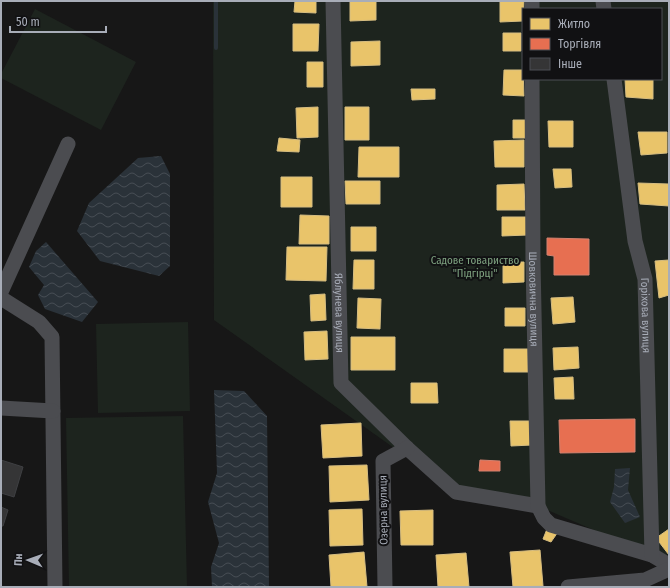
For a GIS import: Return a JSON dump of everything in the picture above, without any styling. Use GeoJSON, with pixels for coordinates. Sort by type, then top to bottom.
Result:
{"type":"FeatureCollection","features":[{"type":"Feature","properties":{"kind":"street","name":"Яблунева вулиця"},"geometry":{"type":"LineString","coordinates":[[333,1],[341,383],[407,448],[456,492],[541,512]]}},
{"type":"Feature","properties":{"kind":"street","name":"Шовковична вулиця"},"geometry":{"type":"LineString","coordinates":[[532,80],[533,262],[541,512]]}},
{"type":"Feature","properties":{"kind":"street","name":"Горіхова вулиця"},"geometry":{"type":"LineString","coordinates":[[614,80],[635,241],[645,279],[652,555]]}},
{"type":"Feature","properties":{"kind":"street"},"geometry":{"type":"LineString","coordinates":[[1,292],[68,144]]}},
{"type":"Feature","properties":{"kind":"street"},"geometry":{"type":"LineString","coordinates":[[1,298],[39,322],[52,337],[54,587]]}},
{"type":"Feature","properties":{"kind":"street"},"geometry":{"type":"LineString","coordinates":[[1,408],[53,411]]}},
{"type":"Feature","properties":{"kind":"street","name":"Озерна вулиця"},"geometry":{"type":"LineString","coordinates":[[385,587],[382,461],[407,448]]}},
{"type":"Feature","properties":{"kind":"street"},"geometry":{"type":"LineString","coordinates":[[541,512],[551,525],[652,555],[669,565]]}},
{"type":"Feature","properties":{"kind":"street"},"geometry":{"type":"LineString","coordinates":[[568,587],[645,580],[669,569]]}},
{"type":"Feature","properties":{"kind":"green space","name":"Садове товариство \"Підгірці\""},"geometry":{"type":"Polygon","coordinates":[[[213,1],[669,1],[669,565],[652,555],[538,506],[456,492],[214,320],[213,1]]]}},
{"type":"Feature","properties":{"kind":"green space"},"geometry":{"type":"Polygon","coordinates":[[[35,9],[136,62],[101,130],[1,78],[1,74],[35,9]]]}},
{"type":"Feature","properties":{"kind":"green space"},"geometry":{"type":"Polygon","coordinates":[[[188,322],[190,411],[98,413],[96,324],[188,322]]]}},
{"type":"Feature","properties":{"kind":"green space"},"geometry":{"type":"Polygon","coordinates":[[[183,416],[187,587],[69,587],[66,418],[183,416]]]}},
{"type":"Feature","properties":{"kind":"water"},"geometry":{"type":"Polygon","coordinates":[[[161,156],[170,174],[170,266],[159,276],[100,261],[77,231],[89,203],[138,158],[161,156]]]}},
{"type":"Feature","properties":{"kind":"water"},"geometry":{"type":"Polygon","coordinates":[[[46,242],[98,302],[82,322],[45,309],[38,295],[44,285],[29,267],[36,251],[46,242]]]}},
{"type":"Feature","properties":{"kind":"water"},"geometry":{"type":"Polygon","coordinates":[[[214,390],[244,391],[267,416],[269,587],[212,587],[211,567],[219,543],[208,502],[217,473],[214,390]]]}},
{"type":"Feature","properties":{"kind":"water"},"geometry":{"type":"Polygon","coordinates":[[[630,468],[628,490],[640,517],[625,523],[610,502],[614,487],[615,469],[630,468]]]}},
{"type":"Feature","properties":{"kind":"building: Житло"},"geometry":{"type":"Polygon","coordinates":[[[295,1],[316,1],[316,13],[294,12],[295,1]]]}},
{"type":"Feature","properties":{"kind":"building: Житло"},"geometry":{"type":"Polygon","coordinates":[[[350,1],[376,1],[376,20],[350,21],[350,1]]]}},
{"type":"Feature","properties":{"kind":"building: Житло"},"geometry":{"type":"Polygon","coordinates":[[[500,1],[524,1],[524,8],[522,8],[522,21],[500,22],[500,1]]]}},
{"type":"Feature","properties":{"kind":"building: Житло"},"geometry":{"type":"Polygon","coordinates":[[[293,24],[319,24],[318,51],[293,51],[293,24]]]}},
{"type":"Feature","properties":{"kind":"building: Житло"},"geometry":{"type":"Polygon","coordinates":[[[503,33],[521,33],[521,51],[503,51],[503,33]]]}},
{"type":"Feature","properties":{"kind":"building: Житло"},"geometry":{"type":"Polygon","coordinates":[[[380,41],[380,65],[351,66],[351,42],[380,41]]]}},
{"type":"Feature","properties":{"kind":"building: Житло"},"geometry":{"type":"Polygon","coordinates":[[[307,62],[323,62],[323,87],[307,87],[307,62]]]}},
{"type":"Feature","properties":{"kind":"building: Житло"},"geometry":{"type":"Polygon","coordinates":[[[504,70],[522,70],[524,96],[503,95],[504,70]]]}},
{"type":"Feature","properties":{"kind":"building: Житло"},"geometry":{"type":"Polygon","coordinates":[[[625,80],[653,80],[653,99],[626,97],[625,80]]]}},
{"type":"Feature","properties":{"kind":"building: Житло"},"geometry":{"type":"Polygon","coordinates":[[[411,89],[435,89],[435,99],[412,100],[411,89]]]}},
{"type":"Feature","properties":{"kind":"building: Житло"},"geometry":{"type":"Polygon","coordinates":[[[318,107],[318,137],[297,138],[296,108],[318,107]]]}},
{"type":"Feature","properties":{"kind":"building: Житло"},"geometry":{"type":"Polygon","coordinates":[[[345,107],[369,107],[369,140],[345,140],[345,107]]]}},
{"type":"Feature","properties":{"kind":"building: Житло"},"geometry":{"type":"Polygon","coordinates":[[[513,120],[530,120],[530,138],[513,138],[513,120]]]}},
{"type":"Feature","properties":{"kind":"building: Житло"},"geometry":{"type":"Polygon","coordinates":[[[548,121],[573,121],[573,147],[549,147],[548,121]]]}},
{"type":"Feature","properties":{"kind":"building: Житло"},"geometry":{"type":"Polygon","coordinates":[[[638,132],[667,132],[667,153],[641,155],[638,132]]]}},
{"type":"Feature","properties":{"kind":"building: Житло"},"geometry":{"type":"Polygon","coordinates":[[[279,138],[300,140],[299,152],[277,151],[279,138]]]}},
{"type":"Feature","properties":{"kind":"building: Житло"},"geometry":{"type":"Polygon","coordinates":[[[524,140],[524,167],[495,167],[494,141],[524,140]]]}},
{"type":"Feature","properties":{"kind":"building: Житло"},"geometry":{"type":"Polygon","coordinates":[[[359,147],[399,147],[399,177],[358,177],[359,147]]]}},
{"type":"Feature","properties":{"kind":"building: Житло"},"geometry":{"type":"Polygon","coordinates":[[[553,169],[571,169],[572,187],[555,188],[553,169]]]}},
{"type":"Feature","properties":{"kind":"building: Житло"},"geometry":{"type":"Polygon","coordinates":[[[281,177],[312,177],[312,207],[281,207],[281,177]]]}},
{"type":"Feature","properties":{"kind":"building: Житло"},"geometry":{"type":"Polygon","coordinates":[[[345,181],[380,181],[380,204],[346,204],[345,181]]]}},
{"type":"Feature","properties":{"kind":"building: Житло"},"geometry":{"type":"Polygon","coordinates":[[[638,183],[669,184],[669,206],[640,204],[638,183]]]}},
{"type":"Feature","properties":{"kind":"building: Житло"},"geometry":{"type":"Polygon","coordinates":[[[524,184],[525,210],[497,210],[497,185],[524,184]]]}},
{"type":"Feature","properties":{"kind":"building: Житло"},"geometry":{"type":"Polygon","coordinates":[[[300,215],[329,216],[329,244],[299,244],[300,215]]]}},
{"type":"Feature","properties":{"kind":"building: Житло"},"geometry":{"type":"Polygon","coordinates":[[[502,217],[527,217],[528,235],[502,236],[502,217]]]}},
{"type":"Feature","properties":{"kind":"building: Житло"},"geometry":{"type":"Polygon","coordinates":[[[351,227],[376,227],[376,251],[351,251],[351,227]]]}},
{"type":"Feature","properties":{"kind":"building: Житло"},"geometry":{"type":"Polygon","coordinates":[[[287,247],[327,247],[326,281],[286,280],[287,247]]]}},
{"type":"Feature","properties":{"kind":"building: Житло"},"geometry":{"type":"Polygon","coordinates":[[[354,260],[374,260],[374,289],[353,289],[354,260]]]}},
{"type":"Feature","properties":{"kind":"building: Житло"},"geometry":{"type":"Polygon","coordinates":[[[669,260],[669,295],[659,298],[655,261],[669,260]]]}},
{"type":"Feature","properties":{"kind":"building: Житло"},"geometry":{"type":"Polygon","coordinates":[[[503,262],[524,262],[524,282],[503,283],[503,262]]]}},
{"type":"Feature","properties":{"kind":"building: Житло"},"geometry":{"type":"Polygon","coordinates":[[[325,294],[326,320],[311,321],[310,295],[325,294]]]}},
{"type":"Feature","properties":{"kind":"building: Житло"},"geometry":{"type":"Polygon","coordinates":[[[573,297],[575,322],[553,324],[551,298],[573,297]]]}},
{"type":"Feature","properties":{"kind":"building: Житло"},"geometry":{"type":"Polygon","coordinates":[[[358,298],[381,299],[380,329],[357,328],[358,298]]]}},
{"type":"Feature","properties":{"kind":"building: Житло"},"geometry":{"type":"Polygon","coordinates":[[[505,308],[525,308],[525,326],[505,326],[505,308]]]}},
{"type":"Feature","properties":{"kind":"building: Житло"},"geometry":{"type":"Polygon","coordinates":[[[327,331],[328,359],[305,360],[304,332],[327,331]]]}},
{"type":"Feature","properties":{"kind":"building: Житло"},"geometry":{"type":"Polygon","coordinates":[[[351,337],[395,337],[395,370],[351,370],[351,337]]]}},
{"type":"Feature","properties":{"kind":"building: Житло"},"geometry":{"type":"Polygon","coordinates":[[[578,347],[579,368],[554,370],[553,348],[578,347]]]}},
{"type":"Feature","properties":{"kind":"building: Житло"},"geometry":{"type":"Polygon","coordinates":[[[504,349],[528,349],[528,372],[504,372],[504,349]]]}},
{"type":"Feature","properties":{"kind":"building: Житло"},"geometry":{"type":"Polygon","coordinates":[[[573,377],[574,399],[555,399],[554,378],[573,377]]]}},
{"type":"Feature","properties":{"kind":"building: Житло"},"geometry":{"type":"Polygon","coordinates":[[[411,383],[437,383],[438,403],[411,403],[411,383]]]}},
{"type":"Feature","properties":{"kind":"building: Житло"},"geometry":{"type":"Polygon","coordinates":[[[510,421],[531,421],[532,445],[511,446],[510,421]]]}},
{"type":"Feature","properties":{"kind":"building: Житло"},"geometry":{"type":"Polygon","coordinates":[[[361,423],[362,456],[323,458],[321,425],[361,423]]]}},
{"type":"Feature","properties":{"kind":"building: Житло"},"geometry":{"type":"Polygon","coordinates":[[[367,465],[369,500],[330,502],[329,466],[367,465]]]}},
{"type":"Feature","properties":{"kind":"building: Житло"},"geometry":{"type":"Polygon","coordinates":[[[362,509],[363,545],[330,546],[329,510],[362,509]]]}},
{"type":"Feature","properties":{"kind":"building: Житло"},"geometry":{"type":"Polygon","coordinates":[[[433,510],[433,545],[401,545],[400,511],[433,510]]]}},
{"type":"Feature","properties":{"kind":"building: Житло"},"geometry":{"type":"Polygon","coordinates":[[[547,529],[558,532],[551,542],[543,539],[547,529]]]}},
{"type":"Feature","properties":{"kind":"building: Житло"},"geometry":{"type":"Polygon","coordinates":[[[669,529],[669,555],[656,538],[669,529]]]}},
{"type":"Feature","properties":{"kind":"building: Житло"},"geometry":{"type":"Polygon","coordinates":[[[540,550],[543,586],[513,587],[510,552],[540,550]]]}},
{"type":"Feature","properties":{"kind":"building: Житло"},"geometry":{"type":"Polygon","coordinates":[[[364,552],[367,587],[331,587],[329,555],[364,552]]]}},
{"type":"Feature","properties":{"kind":"building: Житло"},"geometry":{"type":"Polygon","coordinates":[[[466,553],[469,587],[438,587],[436,555],[466,553]]]}},
{"type":"Feature","properties":{"kind":"building: Торгівля"},"geometry":{"type":"Polygon","coordinates":[[[547,238],[589,239],[589,275],[554,275],[554,256],[547,255],[547,238]]]}},
{"type":"Feature","properties":{"kind":"building: Торгівля"},"geometry":{"type":"Polygon","coordinates":[[[635,419],[635,452],[560,453],[559,420],[635,419]]]}},
{"type":"Feature","properties":{"kind":"building: Торгівля"},"geometry":{"type":"Polygon","coordinates":[[[480,460],[500,461],[500,471],[479,471],[480,460]]]}},
{"type":"Feature","properties":{"kind":"building: Інше"},"geometry":{"type":"Polygon","coordinates":[[[1,460],[23,467],[14,497],[1,493],[1,460]]]}},
{"type":"Feature","properties":{"kind":"building: Інше"},"geometry":{"type":"Polygon","coordinates":[[[1,507],[8,510],[3,526],[1,526],[1,507]]]}},
{"type":"Feature","properties":{"kind":"waterway"},"geometry":{"type":"LineString","coordinates":[[216,1],[216,48]]}}]}
